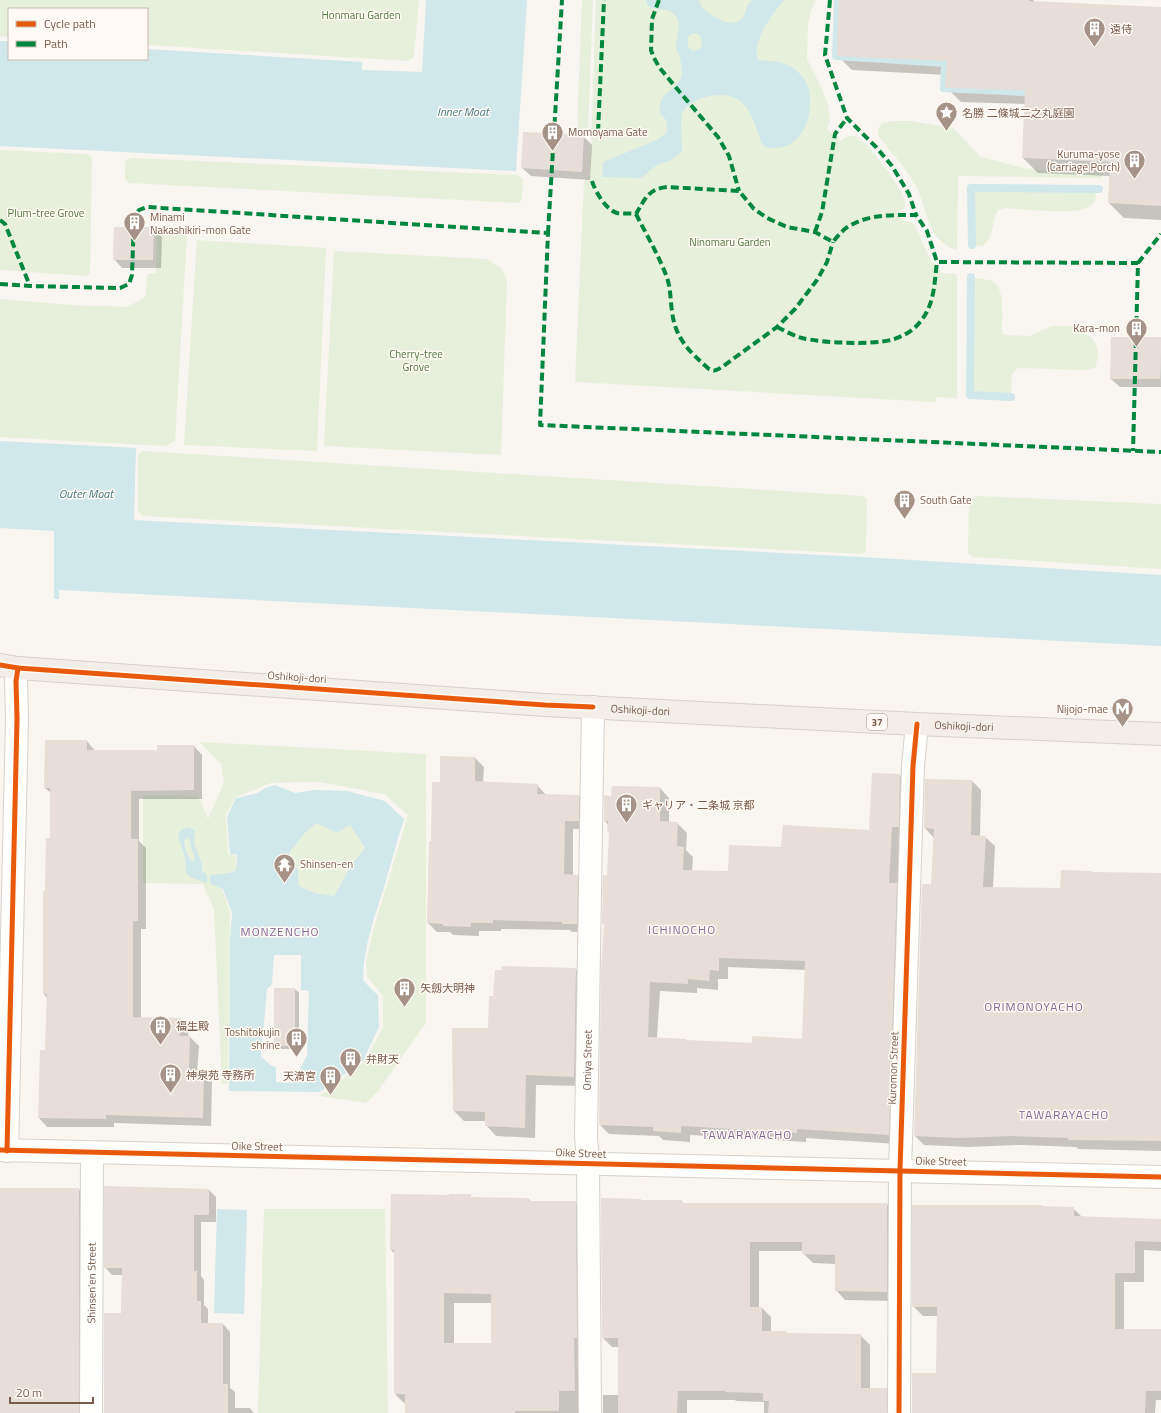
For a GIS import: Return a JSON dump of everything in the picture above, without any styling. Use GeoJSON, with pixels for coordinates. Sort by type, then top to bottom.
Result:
{"type":"FeatureCollection","features":[{"type":"Feature","properties":{"kind":"main road","name":"Oshikoji-dori"},"geometry":{"type":"LineString","coordinates":[[9,666],[537,704],[917,724],[1161,734]]}},
{"type":"Feature","properties":{"kind":"street"},"geometry":{"type":"LineString","coordinates":[[3,1151],[17,718],[16,681],[9,666]]}},
{"type":"Feature","properties":{"kind":"street","name":"Omiya Street"},"geometry":{"type":"LineString","coordinates":[[590,1413],[588,1164],[586,1136],[593,707]]}},
{"type":"Feature","properties":{"kind":"street","name":"Kuromon Street"},"geometry":{"type":"LineString","coordinates":[[899,1413],[900,1170],[912,766],[917,724]]}},
{"type":"Feature","properties":{"kind":"street","name":"Oike Street"},"geometry":{"type":"LineString","coordinates":[[3,1151],[1161,1176]]}},
{"type":"Feature","properties":{"kind":"street","name":"Shinsen'en Street"},"geometry":{"type":"LineString","coordinates":[[91,1413],[92,1152]]}},
{"type":"Feature","properties":{"kind":"green space","name":"Honmaru Garden"},"geometry":{"type":"Polygon","coordinates":[[[0,0],[419,0],[414,57],[408,61],[148,45],[148,8],[8,8],[8,37],[0,36],[0,0]]]}},
{"type":"Feature","properties":{"kind":"green space"},"geometry":{"type":"Polygon","coordinates":[[[582,0],[593,0],[588,131],[577,130],[582,0]]]}},
{"type":"Feature","properties":{"kind":"green space","name":"Ninomaru Garden"},"geometry":{"type":"Polygon","coordinates":[[[596,0],[816,0],[811,10],[808,24],[807,59],[828,105],[830,121],[827,129],[841,141],[847,137],[855,136],[868,147],[893,178],[904,198],[904,209],[900,212],[901,219],[914,224],[931,261],[942,273],[957,274],[957,398],[936,397],[935,402],[575,382],[584,180],[590,176],[596,0]]]}},
{"type":"Feature","properties":{"kind":"green space"},"geometry":{"type":"Polygon","coordinates":[[[893,121],[911,121],[953,128],[981,157],[1024,168],[1069,173],[1103,173],[1101,178],[958,176],[957,250],[947,246],[934,232],[920,195],[912,179],[879,137],[878,130],[882,123],[893,121]]]}},
{"type":"Feature","properties":{"kind":"green space","name":"Plum-tree Grove"},"geometry":{"type":"Polygon","coordinates":[[[0,150],[87,154],[92,157],[90,273],[86,276],[0,270],[0,150]]]}},
{"type":"Feature","properties":{"kind":"green space"},"geometry":{"type":"Polygon","coordinates":[[[130,158],[517,175],[523,180],[522,200],[518,203],[129,183],[125,179],[125,162],[130,158]]]}},
{"type":"Feature","properties":{"kind":"green space"},"geometry":{"type":"Polygon","coordinates":[[[972,189],[1095,190],[1096,195],[1095,200],[1090,207],[1079,210],[1059,211],[1005,208],[998,210],[990,238],[982,246],[971,245],[972,189]]]}},
{"type":"Feature","properties":{"kind":"green space"},"geometry":{"type":"Polygon","coordinates":[[[161,230],[183,230],[187,235],[175,441],[165,446],[0,437],[0,299],[71,305],[128,307],[146,296],[147,276],[149,273],[155,273],[156,269],[157,234],[161,230]]]}},
{"type":"Feature","properties":{"kind":"green space"},"geometry":{"type":"Polygon","coordinates":[[[197,240],[326,248],[317,451],[184,445],[197,240]]]}},
{"type":"Feature","properties":{"kind":"green space","name":"Cherry-tree Grove"},"geometry":{"type":"Polygon","coordinates":[[[334,251],[486,259],[501,268],[507,280],[501,455],[324,446],[334,251]]]}},
{"type":"Feature","properties":{"kind":"green space"},"geometry":{"type":"Polygon","coordinates":[[[975,278],[992,281],[998,286],[1001,298],[1002,332],[1004,335],[1030,336],[1052,326],[1071,326],[1091,337],[1095,343],[1098,351],[1096,367],[1088,370],[1018,368],[1012,374],[1011,394],[974,393],[972,391],[972,279],[975,278]]]}},
{"type":"Feature","properties":{"kind":"green space"},"geometry":{"type":"Polygon","coordinates":[[[143,451],[863,496],[867,500],[866,551],[862,554],[143,516],[138,511],[138,455],[143,451]]]}},
{"type":"Feature","properties":{"kind":"green space"},"geometry":{"type":"Polygon","coordinates":[[[977,496],[1161,504],[1161,569],[973,557],[968,553],[969,502],[977,496]]]}},
{"type":"Feature","properties":{"kind":"green space"},"geometry":{"type":"Polygon","coordinates":[[[200,742],[426,754],[426,1023],[378,1091],[366,1103],[320,1096],[364,1062],[383,1027],[383,996],[367,976],[366,962],[374,927],[408,815],[384,794],[319,782],[271,783],[236,797],[226,815],[228,854],[236,856],[236,870],[228,873],[222,889],[230,912],[228,1083],[222,1084],[214,909],[203,884],[143,883],[143,795],[198,796],[208,819],[224,783],[221,764],[200,742]]]}},
{"type":"Feature","properties":{"kind":"green space"},"geometry":{"type":"Polygon","coordinates":[[[316,823],[337,833],[350,825],[365,848],[352,864],[334,896],[315,893],[299,886],[298,871],[289,853],[304,834],[316,823]]]}},
{"type":"Feature","properties":{"kind":"green space"},"geometry":{"type":"Polygon","coordinates":[[[264,1209],[385,1209],[388,1413],[258,1413],[264,1209]]]}},
{"type":"Feature","properties":{"kind":"water","name":"Inner Moat"},"geometry":{"type":"Polygon","coordinates":[[[426,0],[527,0],[516,171],[0,146],[0,41],[8,41],[8,60],[148,60],[148,49],[362,62],[362,70],[422,72],[426,0]]]}},
{"type":"Feature","properties":{"kind":"water"},"geometry":{"type":"Polygon","coordinates":[[[646,0],[699,0],[702,7],[711,14],[721,20],[731,23],[743,18],[750,1],[784,0],[769,19],[761,34],[758,42],[757,58],[760,60],[787,64],[801,75],[807,84],[810,95],[808,119],[801,133],[796,139],[783,147],[765,147],[761,142],[756,126],[744,104],[738,99],[730,96],[710,96],[697,100],[683,111],[681,121],[682,151],[679,155],[651,169],[640,178],[602,177],[603,162],[657,140],[667,132],[666,120],[660,113],[659,108],[663,97],[679,82],[682,76],[680,57],[676,49],[679,26],[677,18],[671,12],[648,6],[646,0]],[[693,33],[688,37],[689,48],[692,50],[696,50],[701,47],[702,41],[699,34],[693,33]]]}},
{"type":"Feature","properties":{"kind":"water","name":"Outer Moat"},"geometry":{"type":"Polygon","coordinates":[[[0,441],[136,448],[134,520],[862,557],[1161,575],[1161,646],[59,590],[59,599],[54,599],[54,531],[0,528],[0,441]]]}},
{"type":"Feature","properties":{"kind":"water"},"geometry":{"type":"Polygon","coordinates":[[[275,785],[295,793],[315,790],[347,791],[385,801],[404,819],[370,932],[365,956],[363,980],[378,995],[379,1027],[363,1061],[320,1092],[229,1091],[230,939],[232,913],[223,889],[210,884],[210,875],[229,873],[236,870],[237,855],[230,854],[227,817],[236,798],[258,793],[265,788],[275,785]],[[316,823],[304,834],[289,853],[298,871],[299,886],[315,893],[334,896],[352,864],[365,848],[350,825],[337,833],[316,823]],[[274,955],[272,984],[267,989],[261,1056],[270,1065],[276,1067],[276,1082],[293,1083],[307,1055],[309,991],[301,990],[301,955],[274,955]]]}},
{"type":"Feature","properties":{"kind":"water"},"geometry":{"type":"Polygon","coordinates":[[[187,827],[195,830],[194,843],[202,864],[202,871],[207,875],[207,883],[190,877],[186,873],[185,857],[178,836],[181,830],[187,827]],[[188,837],[184,840],[189,858],[193,862],[195,858],[190,845],[191,842],[188,837]]]}},
{"type":"Feature","properties":{"kind":"water"},"geometry":{"type":"Polygon","coordinates":[[[217,1209],[247,1210],[244,1314],[214,1313],[217,1209]]]}},
{"type":"Feature","properties":{"kind":"building"},"geometry":{"type":"Polygon","coordinates":[[[839,0],[1029,0],[1161,7],[1161,206],[1108,203],[1110,162],[1022,158],[1025,90],[945,88],[947,61],[837,56],[839,0]]]}},
{"type":"Feature","properties":{"kind":"building","name":"Momoyama Gate"},"geometry":{"type":"Polygon","coordinates":[[[523,132],[584,135],[582,172],[521,168],[523,132]]]}},
{"type":"Feature","properties":{"kind":"building","name":"Minami Nakashikiri-mon Gate"},"geometry":{"type":"Polygon","coordinates":[[[114,227],[154,227],[153,260],[113,260],[114,227]]]}},
{"type":"Feature","properties":{"kind":"building","name":"Kara-mon"},"geometry":{"type":"Polygon","coordinates":[[[1111,337],[1161,337],[1160,379],[1110,379],[1111,337]]]}},
{"type":"Feature","properties":{"kind":"building"},"geometry":{"type":"Polygon","coordinates":[[[45,740],[87,740],[87,750],[157,750],[157,745],[194,745],[194,790],[131,791],[131,839],[138,839],[138,921],[133,921],[133,1017],[181,1018],[180,1036],[190,1036],[189,1072],[204,1072],[203,1118],[106,1115],[106,1119],[38,1118],[40,1050],[45,1050],[47,994],[43,994],[43,891],[45,891],[46,838],[50,838],[50,788],[44,788],[45,740]]]}},
{"type":"Feature","properties":{"kind":"building"},"geometry":{"type":"Polygon","coordinates":[[[440,756],[475,757],[475,781],[538,784],[537,794],[579,795],[579,821],[565,821],[564,874],[578,875],[577,924],[562,924],[562,922],[493,920],[493,923],[471,923],[471,927],[443,926],[443,924],[427,923],[432,782],[440,782],[440,756]]]}},
{"type":"Feature","properties":{"kind":"building"},"geometry":{"type":"Polygon","coordinates":[[[872,773],[900,774],[899,827],[892,827],[889,883],[897,883],[889,1135],[797,1129],[797,1133],[681,1126],[681,1133],[653,1131],[653,1127],[599,1125],[601,969],[604,924],[602,924],[603,875],[607,875],[609,832],[607,832],[608,821],[604,821],[604,795],[611,796],[612,786],[660,787],[660,821],[678,822],[677,846],[684,847],[683,870],[728,871],[729,845],[781,847],[783,825],[869,830],[872,773]],[[719,958],[719,971],[710,970],[709,981],[688,979],[688,984],[650,982],[648,1037],[752,1043],[752,1036],[802,1039],[805,961],[719,958]]]}},
{"type":"Feature","properties":{"kind":"building"},"geometry":{"type":"Polygon","coordinates":[[[925,779],[972,780],[971,835],[986,836],[983,887],[1060,888],[1061,870],[1161,873],[1161,1141],[1068,1140],[1068,1138],[1011,1136],[959,1138],[914,1136],[922,884],[931,884],[934,829],[924,828],[925,779]]]}},
{"type":"Feature","properties":{"kind":"building"},"geometry":{"type":"Polygon","coordinates":[[[502,966],[576,968],[574,1077],[526,1075],[525,1128],[485,1126],[485,1112],[453,1111],[452,1028],[488,1028],[489,996],[493,996],[495,970],[502,970],[502,966]]]}},
{"type":"Feature","properties":{"kind":"building"},"geometry":{"type":"Polygon","coordinates":[[[274,988],[295,988],[295,1046],[274,1046],[274,988]]]}},
{"type":"Feature","properties":{"kind":"building"},"geometry":{"type":"Polygon","coordinates":[[[104,1186],[209,1189],[209,1215],[194,1215],[194,1271],[197,1271],[197,1301],[201,1301],[201,1323],[223,1323],[223,1384],[228,1384],[228,1413],[104,1413],[104,1313],[121,1313],[122,1268],[104,1268],[104,1186]]]}},
{"type":"Feature","properties":{"kind":"building"},"geometry":{"type":"Polygon","coordinates":[[[0,1188],[79,1188],[79,1413],[0,1413],[0,1188]]]}},
{"type":"Feature","properties":{"kind":"building"},"geometry":{"type":"Polygon","coordinates":[[[391,1194],[471,1194],[471,1197],[529,1198],[529,1201],[576,1201],[577,1338],[574,1338],[575,1391],[559,1391],[559,1411],[515,1411],[515,1413],[405,1413],[405,1394],[394,1394],[394,1250],[390,1250],[391,1194]],[[444,1293],[444,1343],[491,1343],[491,1294],[444,1293]]]}},
{"type":"Feature","properties":{"kind":"building"},"geometry":{"type":"Polygon","coordinates":[[[601,1198],[682,1200],[682,1203],[887,1203],[887,1292],[835,1291],[835,1255],[802,1254],[802,1242],[750,1242],[750,1307],[762,1307],[762,1331],[786,1331],[786,1333],[861,1334],[861,1388],[887,1388],[887,1413],[768,1413],[769,1401],[763,1401],[763,1393],[678,1391],[677,1413],[618,1413],[618,1338],[602,1338],[601,1198]]]}},
{"type":"Feature","properties":{"kind":"building"},"geometry":{"type":"Polygon","coordinates":[[[912,1205],[1042,1205],[1074,1207],[1074,1216],[1161,1219],[1161,1242],[1135,1241],[1135,1273],[1115,1273],[1115,1329],[1161,1329],[1161,1391],[1146,1391],[1145,1413],[912,1413],[912,1373],[936,1373],[937,1307],[912,1307],[912,1205]]]}},
{"type":"Feature","properties":{"kind":"waterway"},"geometry":{"type":"LineString","coordinates":[[838,0],[836,56],[945,63],[944,88],[1022,92]]}},
{"type":"Feature","properties":{"kind":"waterway"},"geometry":{"type":"LineString","coordinates":[[972,245],[971,188],[1099,189]]}},
{"type":"Feature","properties":{"kind":"waterway"},"geometry":{"type":"LineString","coordinates":[[971,277],[970,395],[1011,397]]}},
{"type":"Feature","properties":{"kind":"marked path"},"geometry":{"type":"LineString","coordinates":[[548,233],[562,0]]}},
{"type":"Feature","properties":{"kind":"marked path"},"geometry":{"type":"LineString","coordinates":[[598,132],[604,0]]}},
{"type":"Feature","properties":{"kind":"marked path"},"geometry":{"type":"LineString","coordinates":[[659,0],[652,19],[651,50],[653,56],[659,67],[718,137],[729,156],[739,191]]}},
{"type":"Feature","properties":{"kind":"marked path"},"geometry":{"type":"LineString","coordinates":[[830,0],[825,55],[847,118],[876,147],[892,166],[909,194],[916,215]]}},
{"type":"Feature","properties":{"kind":"marked path"},"geometry":{"type":"LineString","coordinates":[[815,232],[822,212],[835,134],[847,118]]}},
{"type":"Feature","properties":{"kind":"marked path"},"geometry":{"type":"LineString","coordinates":[[592,181],[598,195],[605,204],[617,213],[636,214],[651,192],[661,188],[667,187],[739,191],[754,209],[767,218],[787,227],[815,232],[833,242],[846,228],[862,220],[880,216],[916,215],[927,231],[937,262],[1138,263],[1133,451]]}},
{"type":"Feature","properties":{"kind":"marked path"},"geometry":{"type":"LineString","coordinates":[[0,284],[120,288],[129,284],[132,275],[134,218],[139,210],[147,207],[548,233],[540,425],[1161,452]]}},
{"type":"Feature","properties":{"kind":"marked path"},"geometry":{"type":"LineString","coordinates":[[636,214],[668,280],[671,306],[676,329],[684,344],[690,351],[709,369],[713,370],[717,370],[722,367],[777,327],[795,309],[817,280],[827,262],[833,242]]}},
{"type":"Feature","properties":{"kind":"marked path"},"geometry":{"type":"LineString","coordinates":[[0,220],[5,224],[30,286]]}},
{"type":"Feature","properties":{"kind":"marked path"},"geometry":{"type":"LineString","coordinates":[[1138,263],[1161,234]]}},
{"type":"Feature","properties":{"kind":"marked path"},"geometry":{"type":"LineString","coordinates":[[777,327],[802,338],[834,342],[882,342],[899,337],[911,331],[929,308],[933,294],[937,262]]}},
{"type":"Feature","properties":{"kind":"cycle path"},"geometry":{"type":"LineString","coordinates":[[0,665],[18,668],[545,705],[593,707]]}},
{"type":"Feature","properties":{"kind":"cycle path"},"geometry":{"type":"LineString","coordinates":[[7,1151],[17,719],[16,681],[18,668]]}},
{"type":"Feature","properties":{"kind":"cycle path"},"geometry":{"type":"LineString","coordinates":[[899,1413],[900,1170],[913,766],[917,724]]}},
{"type":"Feature","properties":{"kind":"cycle path"},"geometry":{"type":"LineString","coordinates":[[0,1150],[1161,1177]]}},
{"type":"Feature","properties":{"kind":"place","name":"遠侍"},"geometry":{"type":"Point","coordinates":[1094,48]}},
{"type":"Feature","properties":{"kind":"place","name":"名勝 二條城二之丸庭園"},"geometry":{"type":"Point","coordinates":[947,132]}},
{"type":"Feature","properties":{"kind":"place","name":"Momoyama Gate"},"geometry":{"type":"Point","coordinates":[553,152]}},
{"type":"Feature","properties":{"kind":"place","name":"Kuruma-yose (Carriage Porch)"},"geometry":{"type":"Point","coordinates":[1135,180]}},
{"type":"Feature","properties":{"kind":"place","name":"Minami Nakashikiri-mon Gate"},"geometry":{"type":"Point","coordinates":[134,242]}},
{"type":"Feature","properties":{"kind":"place","name":"Kara-mon"},"geometry":{"type":"Point","coordinates":[1136,348]}},
{"type":"Feature","properties":{"kind":"place","name":"South Gate"},"geometry":{"type":"Point","coordinates":[904,520]}},
{"type":"Feature","properties":{"kind":"place","name":"Nijojo-mae"},"geometry":{"type":"Point","coordinates":[1123,728]}},
{"type":"Feature","properties":{"kind":"place","name":"ギャリア・二条城 京都"},"geometry":{"type":"Point","coordinates":[626,824]}},
{"type":"Feature","properties":{"kind":"place","name":"Shinsen-en"},"geometry":{"type":"Point","coordinates":[284,884]}},
{"type":"Feature","properties":{"kind":"place","name":"矢劔大明神"},"geometry":{"type":"Point","coordinates":[404,1008]}},
{"type":"Feature","properties":{"kind":"place","name":"福生殿"},"geometry":{"type":"Point","coordinates":[161,1046]}},
{"type":"Feature","properties":{"kind":"place","name":"Toshitokujin shrine"},"geometry":{"type":"Point","coordinates":[296,1058]}},
{"type":"Feature","properties":{"kind":"place","name":"弁財天"},"geometry":{"type":"Point","coordinates":[351,1078]}},
{"type":"Feature","properties":{"kind":"place","name":"神泉苑 寺務所"},"geometry":{"type":"Point","coordinates":[170,1094]}},
{"type":"Feature","properties":{"kind":"place","name":"天満宮"},"geometry":{"type":"Point","coordinates":[331,1096]}},
{"type":"Feature","properties":{"kind":"district","name":"ICHINOCHO"},"geometry":{"type":"Point","coordinates":[682,930]}},
{"type":"Feature","properties":{"kind":"district","name":"MONZENCHO"},"geometry":{"type":"Point","coordinates":[280,932]}},
{"type":"Feature","properties":{"kind":"district","name":"ORIMONOYACHO"},"geometry":{"type":"Point","coordinates":[1034,1007]}},
{"type":"Feature","properties":{"kind":"district","name":"TAWARAYACHO"},"geometry":{"type":"Point","coordinates":[1064,1115]}},
{"type":"Feature","properties":{"kind":"district","name":"TAWARAYACHO"},"geometry":{"type":"Point","coordinates":[747,1135]}}]}
